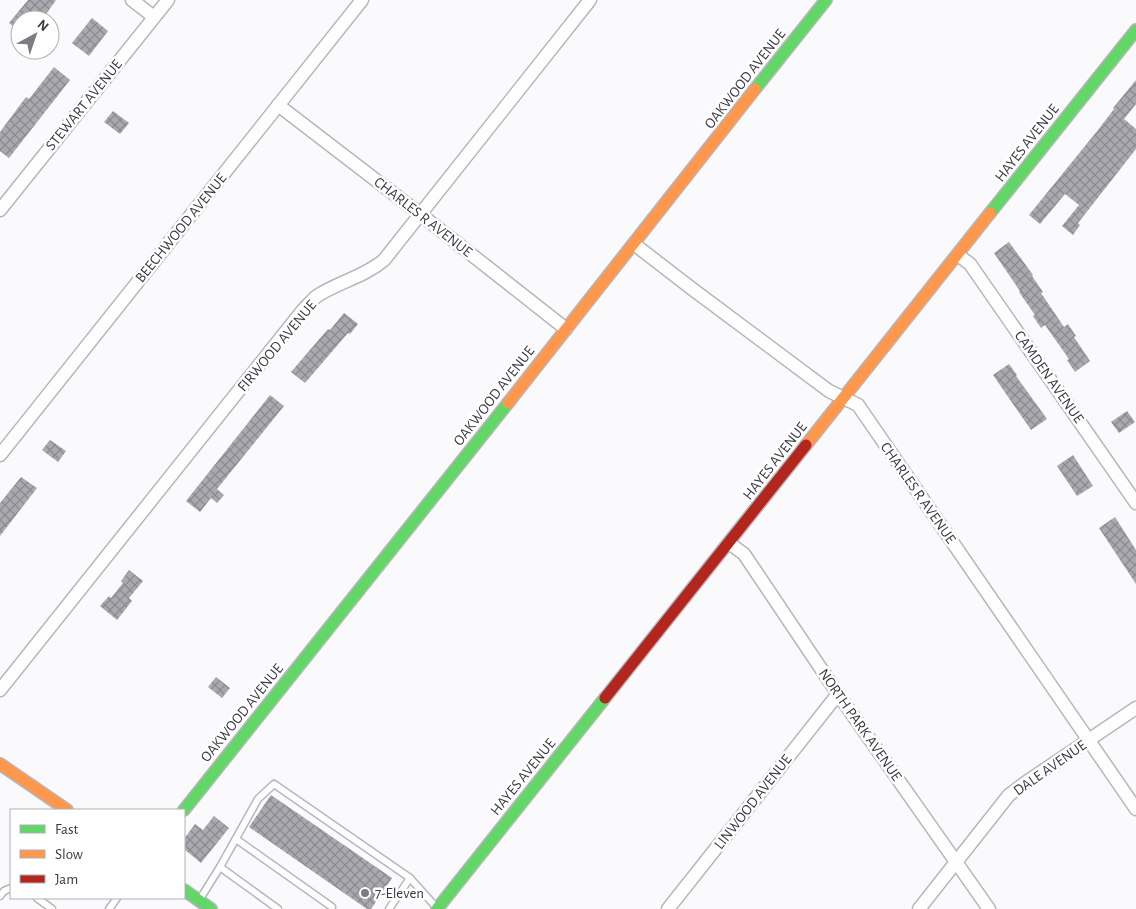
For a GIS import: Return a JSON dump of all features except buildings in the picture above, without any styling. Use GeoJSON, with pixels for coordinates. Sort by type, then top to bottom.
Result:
{"type":"FeatureCollection","features":[{"type":"Feature","properties":{"kind":"street"},"geometry":{"type":"LineString","coordinates":[[132,0],[154,17]]}},
{"type":"Feature","properties":{"kind":"street","name":"STEWART AVENUE"},"geometry":{"type":"LineString","coordinates":[[0,210],[168,0]]}},
{"type":"Feature","properties":{"kind":"street","name":"BEECHWOOD AVENUE"},"geometry":{"type":"LineString","coordinates":[[0,455],[362,0]]}},
{"type":"Feature","properties":{"kind":"street","name":"FIRWOOD AVENUE"},"geometry":{"type":"LineString","coordinates":[[0,690],[303,310],[315,298],[376,267],[384,260],[590,0]]}},
{"type":"Feature","properties":{"kind":"street","name":"OAKWOOD AVENUE"},"geometry":{"type":"LineString","coordinates":[[185,809],[826,0]]}},
{"type":"Feature","properties":{"kind":"street","name":"HAYES AVENUE"},"geometry":{"type":"LineString","coordinates":[[437,909],[1136,30]]}},
{"type":"Feature","properties":{"kind":"street","name":"CHARLES R AVENUE"},"geometry":{"type":"LineString","coordinates":[[278,105],[566,329]]}},
{"type":"Feature","properties":{"kind":"street","name":"CHARLES R AVENUE"},"geometry":{"type":"LineString","coordinates":[[634,244],[784,358],[829,390],[858,405],[1136,808]]}},
{"type":"Feature","properties":{"kind":"street","name":"CAMDEN AVENUE"},"geometry":{"type":"LineString","coordinates":[[958,255],[970,264],[1136,502]]}},
{"type":"Feature","properties":{"kind":"street","name":"NORTH PARK AVENUE"},"geometry":{"type":"LineString","coordinates":[[729,542],[744,554],[838,694],[989,909]]}},
{"type":"Feature","properties":{"kind":"street","name":"LINWOOD AVENUE"},"geometry":{"type":"LineString","coordinates":[[668,909],[838,694]]}},
{"type":"Feature","properties":{"kind":"street","name":"DALE AVENUE"},"geometry":{"type":"LineString","coordinates":[[919,909],[1009,796],[1025,783],[1136,708]]}},
{"type":"Feature","properties":{"kind":"street"},"geometry":{"type":"LineString","coordinates":[[0,764],[66,809]]}},
{"type":"Feature","properties":{"kind":"street"},"geometry":{"type":"LineString","coordinates":[[185,891],[211,909]]}},
{"type":"Feature","properties":{"kind":"lane"},"geometry":{"type":"LineString","coordinates":[[199,900],[258,799],[274,784],[410,878],[437,909]]}},
{"type":"Feature","properties":{"kind":"lane"},"geometry":{"type":"LineString","coordinates":[[236,839],[333,908]]}},
{"type":"Feature","properties":{"kind":"lane"},"geometry":{"type":"LineString","coordinates":[[220,867],[278,909]]}},
{"type":"Feature","properties":{"kind":"lane"},"geometry":{"type":"LineString","coordinates":[[389,909],[410,878]]}},
{"type":"Feature","properties":{"kind":"lane"},"geometry":{"type":"LineString","coordinates":[[0,896],[4,891],[10,888]]}},
{"type":"Feature","properties":{"kind":"lane"},"geometry":{"type":"LineString","coordinates":[[38,899],[52,909]]}},
{"type":"Feature","properties":{"kind":"traffic: fast"},"geometry":{"type":"LineString","coordinates":[[755,89],[826,0]]}},
{"type":"Feature","properties":{"kind":"traffic: fast"},"geometry":{"type":"LineString","coordinates":[[990,213],[1136,30]]}},
{"type":"Feature","properties":{"kind":"traffic: fast"},"geometry":{"type":"LineString","coordinates":[[185,809],[508,403]]}},
{"type":"Feature","properties":{"kind":"traffic: fast"},"geometry":{"type":"LineString","coordinates":[[437,909],[605,698]]}},
{"type":"Feature","properties":{"kind":"traffic: fast"},"geometry":{"type":"LineString","coordinates":[[185,891],[211,909]]}},
{"type":"Feature","properties":{"kind":"traffic: slow"},"geometry":{"type":"LineString","coordinates":[[508,403],[755,89]]}},
{"type":"Feature","properties":{"kind":"traffic: slow"},"geometry":{"type":"LineString","coordinates":[[806,445],[990,213]]}},
{"type":"Feature","properties":{"kind":"traffic: slow"},"geometry":{"type":"LineString","coordinates":[[0,764],[66,809]]}},
{"type":"Feature","properties":{"kind":"traffic: jam"},"geometry":{"type":"LineString","coordinates":[[605,698],[806,445]]}},
{"type":"Feature","properties":{"kind":"place","name":"7-Eleven"},"geometry":{"type":"Point","coordinates":[365,893]}}]}
